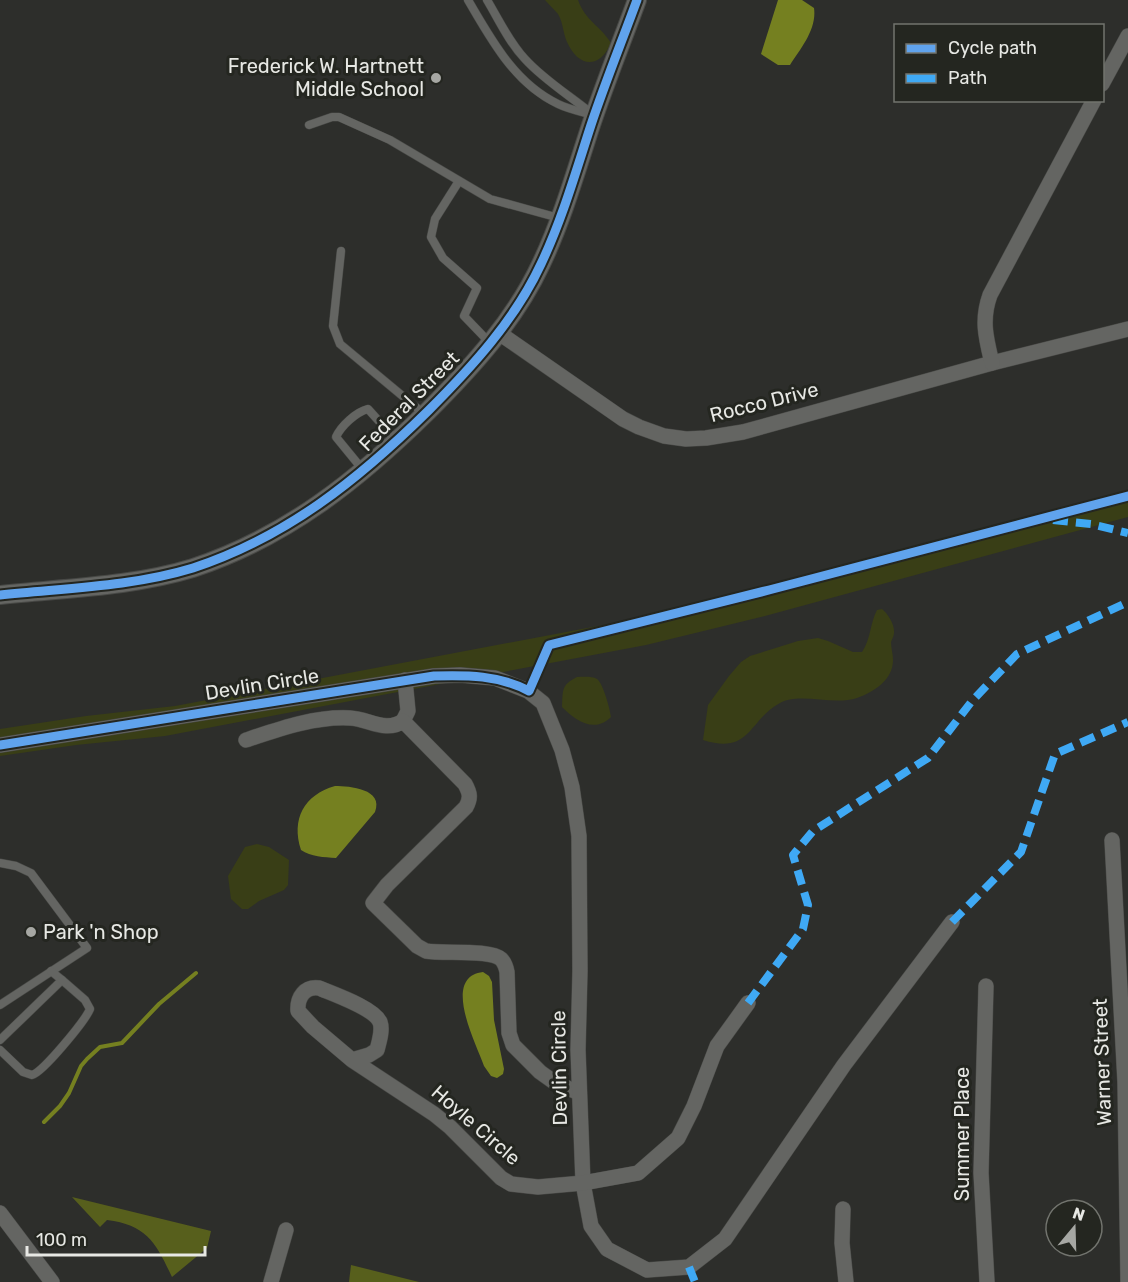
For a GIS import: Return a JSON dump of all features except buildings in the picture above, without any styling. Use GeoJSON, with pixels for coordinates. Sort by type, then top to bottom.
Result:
{"type":"FeatureCollection","features":[{"type":"Feature","properties":{"kind":"street","name":"Federal Street"},"geometry":{"type":"LineString","coordinates":[[0,595],[134,581],[191,568],[243,549],[317,507],[397,441],[494,338],[533,281],[543,261],[638,0]]}},
{"type":"Feature","properties":{"kind":"street"},"geometry":{"type":"LineString","coordinates":[[1104,82],[1122,62],[1128,36]]}},
{"type":"Feature","properties":{"kind":"street"},"geometry":{"type":"LineString","coordinates":[[992,363],[984,327],[985,309],[990,296],[1093,102]]}},
{"type":"Feature","properties":{"kind":"street","name":"Rocco Drive"},"geometry":{"type":"LineString","coordinates":[[494,338],[623,419],[654,433],[686,439],[743,432],[1128,328]]}},
{"type":"Feature","properties":{"kind":"street","name":"Devlin Circle"},"geometry":{"type":"LineString","coordinates":[[0,745],[434,676],[460,675],[495,678],[528,691],[543,703],[562,750],[572,787],[579,836],[579,1093],[583,1183],[591,1226],[607,1249],[647,1270],[689,1267],[725,1239],[844,1065],[952,922]]}},
{"type":"Feature","properties":{"kind":"street"},"geometry":{"type":"LineString","coordinates":[[246,740],[324,719],[354,718],[386,727],[396,726],[403,721],[408,711],[405,680]]}},
{"type":"Feature","properties":{"kind":"street"},"geometry":{"type":"LineString","coordinates":[[403,721],[465,784],[470,799],[466,807],[387,885],[373,903],[412,942],[426,951],[488,954],[501,959],[506,965],[507,972],[509,1033],[513,1046],[540,1072],[561,1087],[579,1093]]}},
{"type":"Feature","properties":{"kind":"street","name":"Warner Street"},"geometry":{"type":"LineString","coordinates":[[1112,840],[1126,1082],[1128,1282]]}},
{"type":"Feature","properties":{"kind":"street","name":"Summer Place"},"geometry":{"type":"LineString","coordinates":[[986,986],[981,1173],[987,1282]]}},
{"type":"Feature","properties":{"kind":"street","name":"Hoyle Circle"},"geometry":{"type":"LineString","coordinates":[[352,1060],[377,1050],[380,1039],[380,1022],[371,1012],[325,990],[312,987],[306,990],[299,1000],[298,1011],[313,1027],[352,1060],[434,1114],[501,1178],[511,1184],[538,1187],[583,1183],[638,1173],[678,1138],[694,1106],[717,1046],[748,1004]]}},
{"type":"Feature","properties":{"kind":"street"},"geometry":{"type":"LineString","coordinates":[[843,1209],[842,1243],[846,1282]]}},
{"type":"Feature","properties":{"kind":"street"},"geometry":{"type":"LineString","coordinates":[[0,1214],[52,1282]]}},
{"type":"Feature","properties":{"kind":"street"},"geometry":{"type":"LineString","coordinates":[[271,1282],[286,1230]]}},
{"type":"Feature","properties":{"kind":"lane"},"geometry":{"type":"LineString","coordinates":[[468,0],[501,54],[513,69],[558,104],[595,115]]}},
{"type":"Feature","properties":{"kind":"lane"},"geometry":{"type":"LineString","coordinates":[[487,0],[514,46],[525,60],[551,83],[595,115]]}},
{"type":"Feature","properties":{"kind":"lane"},"geometry":{"type":"LineString","coordinates":[[309,124],[339,117],[390,140],[490,199],[559,218]]}},
{"type":"Feature","properties":{"kind":"lane"},"geometry":{"type":"LineString","coordinates":[[459,181],[435,219],[431,237],[443,258],[477,288],[464,316],[494,338]]}},
{"type":"Feature","properties":{"kind":"lane"},"geometry":{"type":"LineString","coordinates":[[341,250],[333,326],[340,344],[424,414]]}},
{"type":"Feature","properties":{"kind":"lane"},"geometry":{"type":"LineString","coordinates":[[363,471],[336,437],[338,432],[360,411],[368,409],[397,441]]}},
{"type":"Feature","properties":{"kind":"lane"},"geometry":{"type":"LineString","coordinates":[[0,863],[16,866],[31,873],[87,948],[0,1005]]}},
{"type":"Feature","properties":{"kind":"lane"},"geometry":{"type":"LineString","coordinates":[[0,1050],[23,1072],[32,1076],[37,1074],[85,1019],[90,1009],[85,1000],[51,971]]}},
{"type":"Feature","properties":{"kind":"lane"},"geometry":{"type":"LineString","coordinates":[[0,1040],[62,980]]}},
{"type":"Feature","properties":{"kind":"shaded area"},"geometry":{"type":"Polygon","coordinates":[[[545,0],[578,0],[589,19],[611,43],[601,58],[589,62],[577,57],[567,42],[558,14],[545,0]]]}},
{"type":"Feature","properties":{"kind":"shaded area"},"geometry":{"type":"Polygon","coordinates":[[[778,0],[802,0],[814,8],[811,31],[790,65],[778,65],[761,54],[778,0]]]}},
{"type":"Feature","properties":{"kind":"shaded area"},"geometry":{"type":"Polygon","coordinates":[[[1128,490],[1128,517],[765,616],[646,645],[165,736],[0,756],[0,729],[175,706],[656,615],[775,586],[1128,490]]]}},
{"type":"Feature","properties":{"kind":"shaded area"},"geometry":{"type":"Polygon","coordinates":[[[882,609],[889,617],[893,627],[894,634],[891,642],[893,660],[890,674],[876,689],[848,700],[788,700],[769,710],[748,734],[740,739],[731,743],[703,740],[708,705],[741,662],[750,656],[798,641],[818,638],[853,652],[862,652],[877,610],[882,609]]]}},
{"type":"Feature","properties":{"kind":"shaded area"},"geometry":{"type":"Polygon","coordinates":[[[577,677],[593,677],[599,681],[606,696],[611,717],[605,722],[591,725],[585,723],[562,707],[565,686],[577,677]]]}},
{"type":"Feature","properties":{"kind":"shaded area"},"geometry":{"type":"Polygon","coordinates":[[[335,786],[364,790],[375,798],[375,812],[336,858],[309,854],[301,850],[298,839],[299,818],[315,795],[335,786]]]}},
{"type":"Feature","properties":{"kind":"shaded area"},"geometry":{"type":"Polygon","coordinates":[[[257,844],[269,847],[289,860],[288,885],[284,890],[259,901],[248,909],[242,909],[231,899],[228,876],[245,847],[257,844]]]}},
{"type":"Feature","properties":{"kind":"shaded area"},"geometry":{"type":"Polygon","coordinates":[[[483,972],[492,982],[494,1020],[504,1069],[503,1074],[497,1078],[491,1076],[484,1066],[469,1027],[463,998],[464,986],[471,977],[483,972]]]}},
{"type":"Feature","properties":{"kind":"shaded area"},"geometry":{"type":"Polygon","coordinates":[[[72,1197],[211,1231],[207,1248],[172,1277],[155,1245],[141,1231],[121,1222],[107,1220],[100,1227],[72,1197]]]}},
{"type":"Feature","properties":{"kind":"shaded area"},"geometry":{"type":"Polygon","coordinates":[[[351,1265],[419,1282],[349,1282],[351,1265]]]}},
{"type":"Feature","properties":{"kind":"waterway"},"geometry":{"type":"LineString","coordinates":[[44,1122],[69,1093],[81,1066],[87,1059],[100,1047],[122,1043],[159,1004],[196,973]]}},
{"type":"Feature","properties":{"kind":"marked path"},"geometry":{"type":"LineString","coordinates":[[1053,520],[1091,524],[1128,533]]}},
{"type":"Feature","properties":{"kind":"marked path"},"geometry":{"type":"LineString","coordinates":[[748,1003],[803,929],[808,905],[793,855],[813,831],[928,758],[972,701],[1017,654],[1128,602]]}},
{"type":"Feature","properties":{"kind":"marked path"},"geometry":{"type":"LineString","coordinates":[[952,922],[1021,852],[1055,754],[1128,722]]}},
{"type":"Feature","properties":{"kind":"marked path"},"geometry":{"type":"LineString","coordinates":[[689,1267],[695,1282]]}},
{"type":"Feature","properties":{"kind":"cycle path"},"geometry":{"type":"LineString","coordinates":[[0,595],[146,579],[193,568],[227,555],[260,540],[320,503],[402,436],[476,360],[505,324],[530,285],[549,247],[562,213],[596,109],[637,0]]}},
{"type":"Feature","properties":{"kind":"cycle path"},"geometry":{"type":"LineString","coordinates":[[0,745],[434,676],[471,676],[494,679],[529,691],[549,645],[1128,496]]}},
{"type":"Feature","properties":{"kind":"place","name":"Frederick W. Hartnett Middle School"},"geometry":{"type":"Point","coordinates":[436,78]}},
{"type":"Feature","properties":{"kind":"place","name":"Park 'n Shop"},"geometry":{"type":"Point","coordinates":[31,932]}}]}
